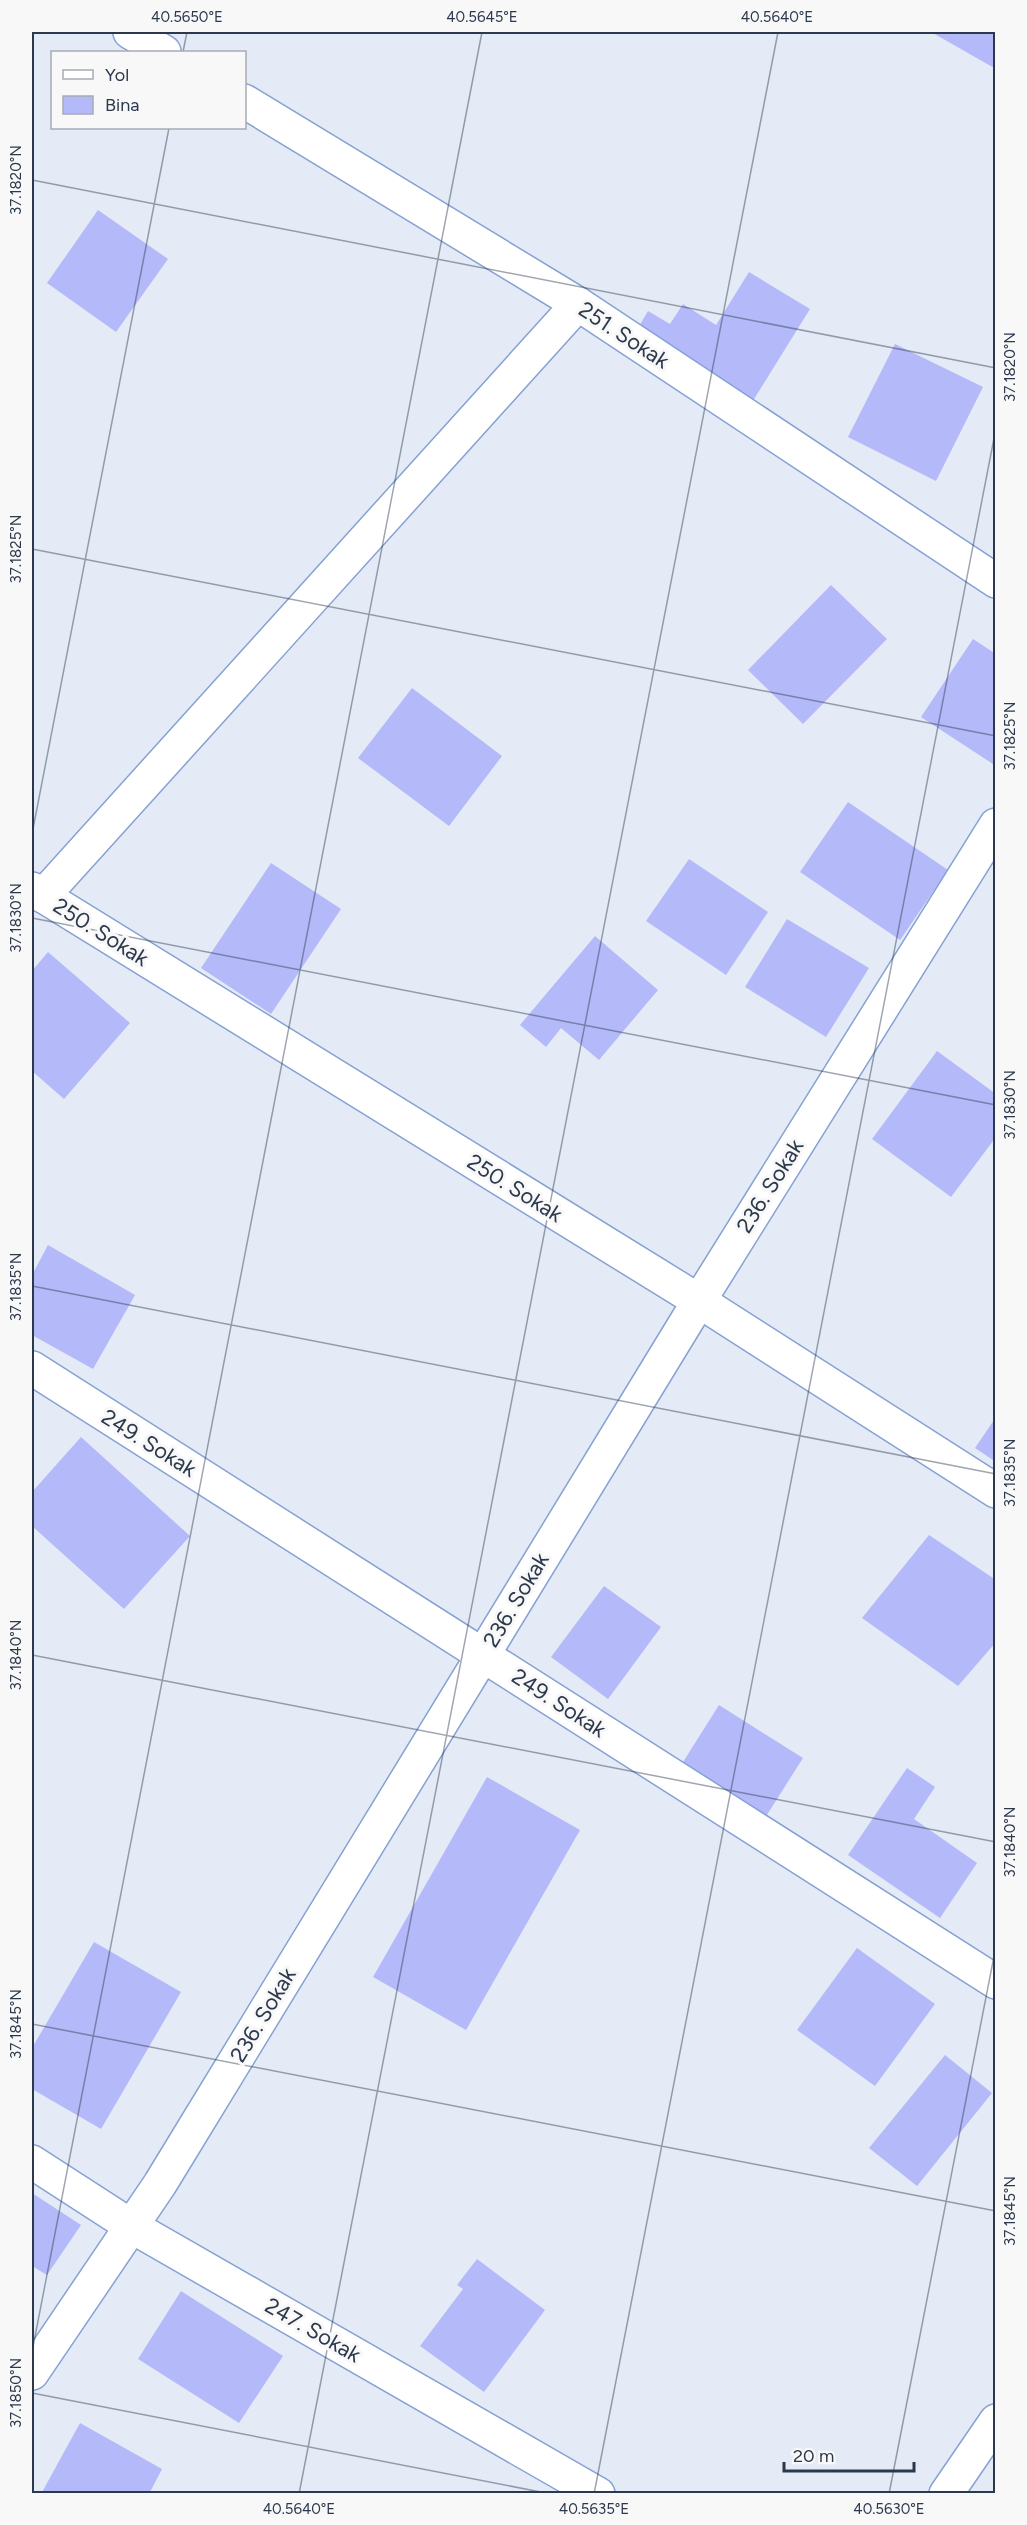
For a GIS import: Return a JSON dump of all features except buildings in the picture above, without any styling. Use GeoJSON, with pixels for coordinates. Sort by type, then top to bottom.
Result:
{"type":"FeatureCollection","features":[{"type":"Feature","properties":{"kind":"street"},"geometry":{"type":"LineString","coordinates":[[129,32],[162,51]]}},
{"type":"Feature","properties":{"kind":"street","name":"251. Sokak"},"geometry":{"type":"LineString","coordinates":[[246,102],[578,304],[996,581]]}},
{"type":"Feature","properties":{"kind":"street"},"geometry":{"type":"LineString","coordinates":[[37,893],[578,304]]}},
{"type":"Feature","properties":{"kind":"street","name":"236. Sokak"},"geometry":{"type":"LineString","coordinates":[[32,2373],[160,2184],[699,1301],[996,825]]}},
{"type":"Feature","properties":{"kind":"street","name":"250. Sokak"},"geometry":{"type":"LineString","coordinates":[[37,893],[699,1301],[996,1491]]}},
{"type":"Feature","properties":{"kind":"street","name":"249. Sokak"},"geometry":{"type":"LineString","coordinates":[[32,1368],[996,1982]]}},
{"type":"Feature","properties":{"kind":"street","name":"247. Sokak"},"geometry":{"type":"LineString","coordinates":[[32,2162],[131,2226],[598,2493]]}},
{"type":"Feature","properties":{"kind":"street"},"geometry":{"type":"LineString","coordinates":[[946,2493],[996,2421]]}}]}
